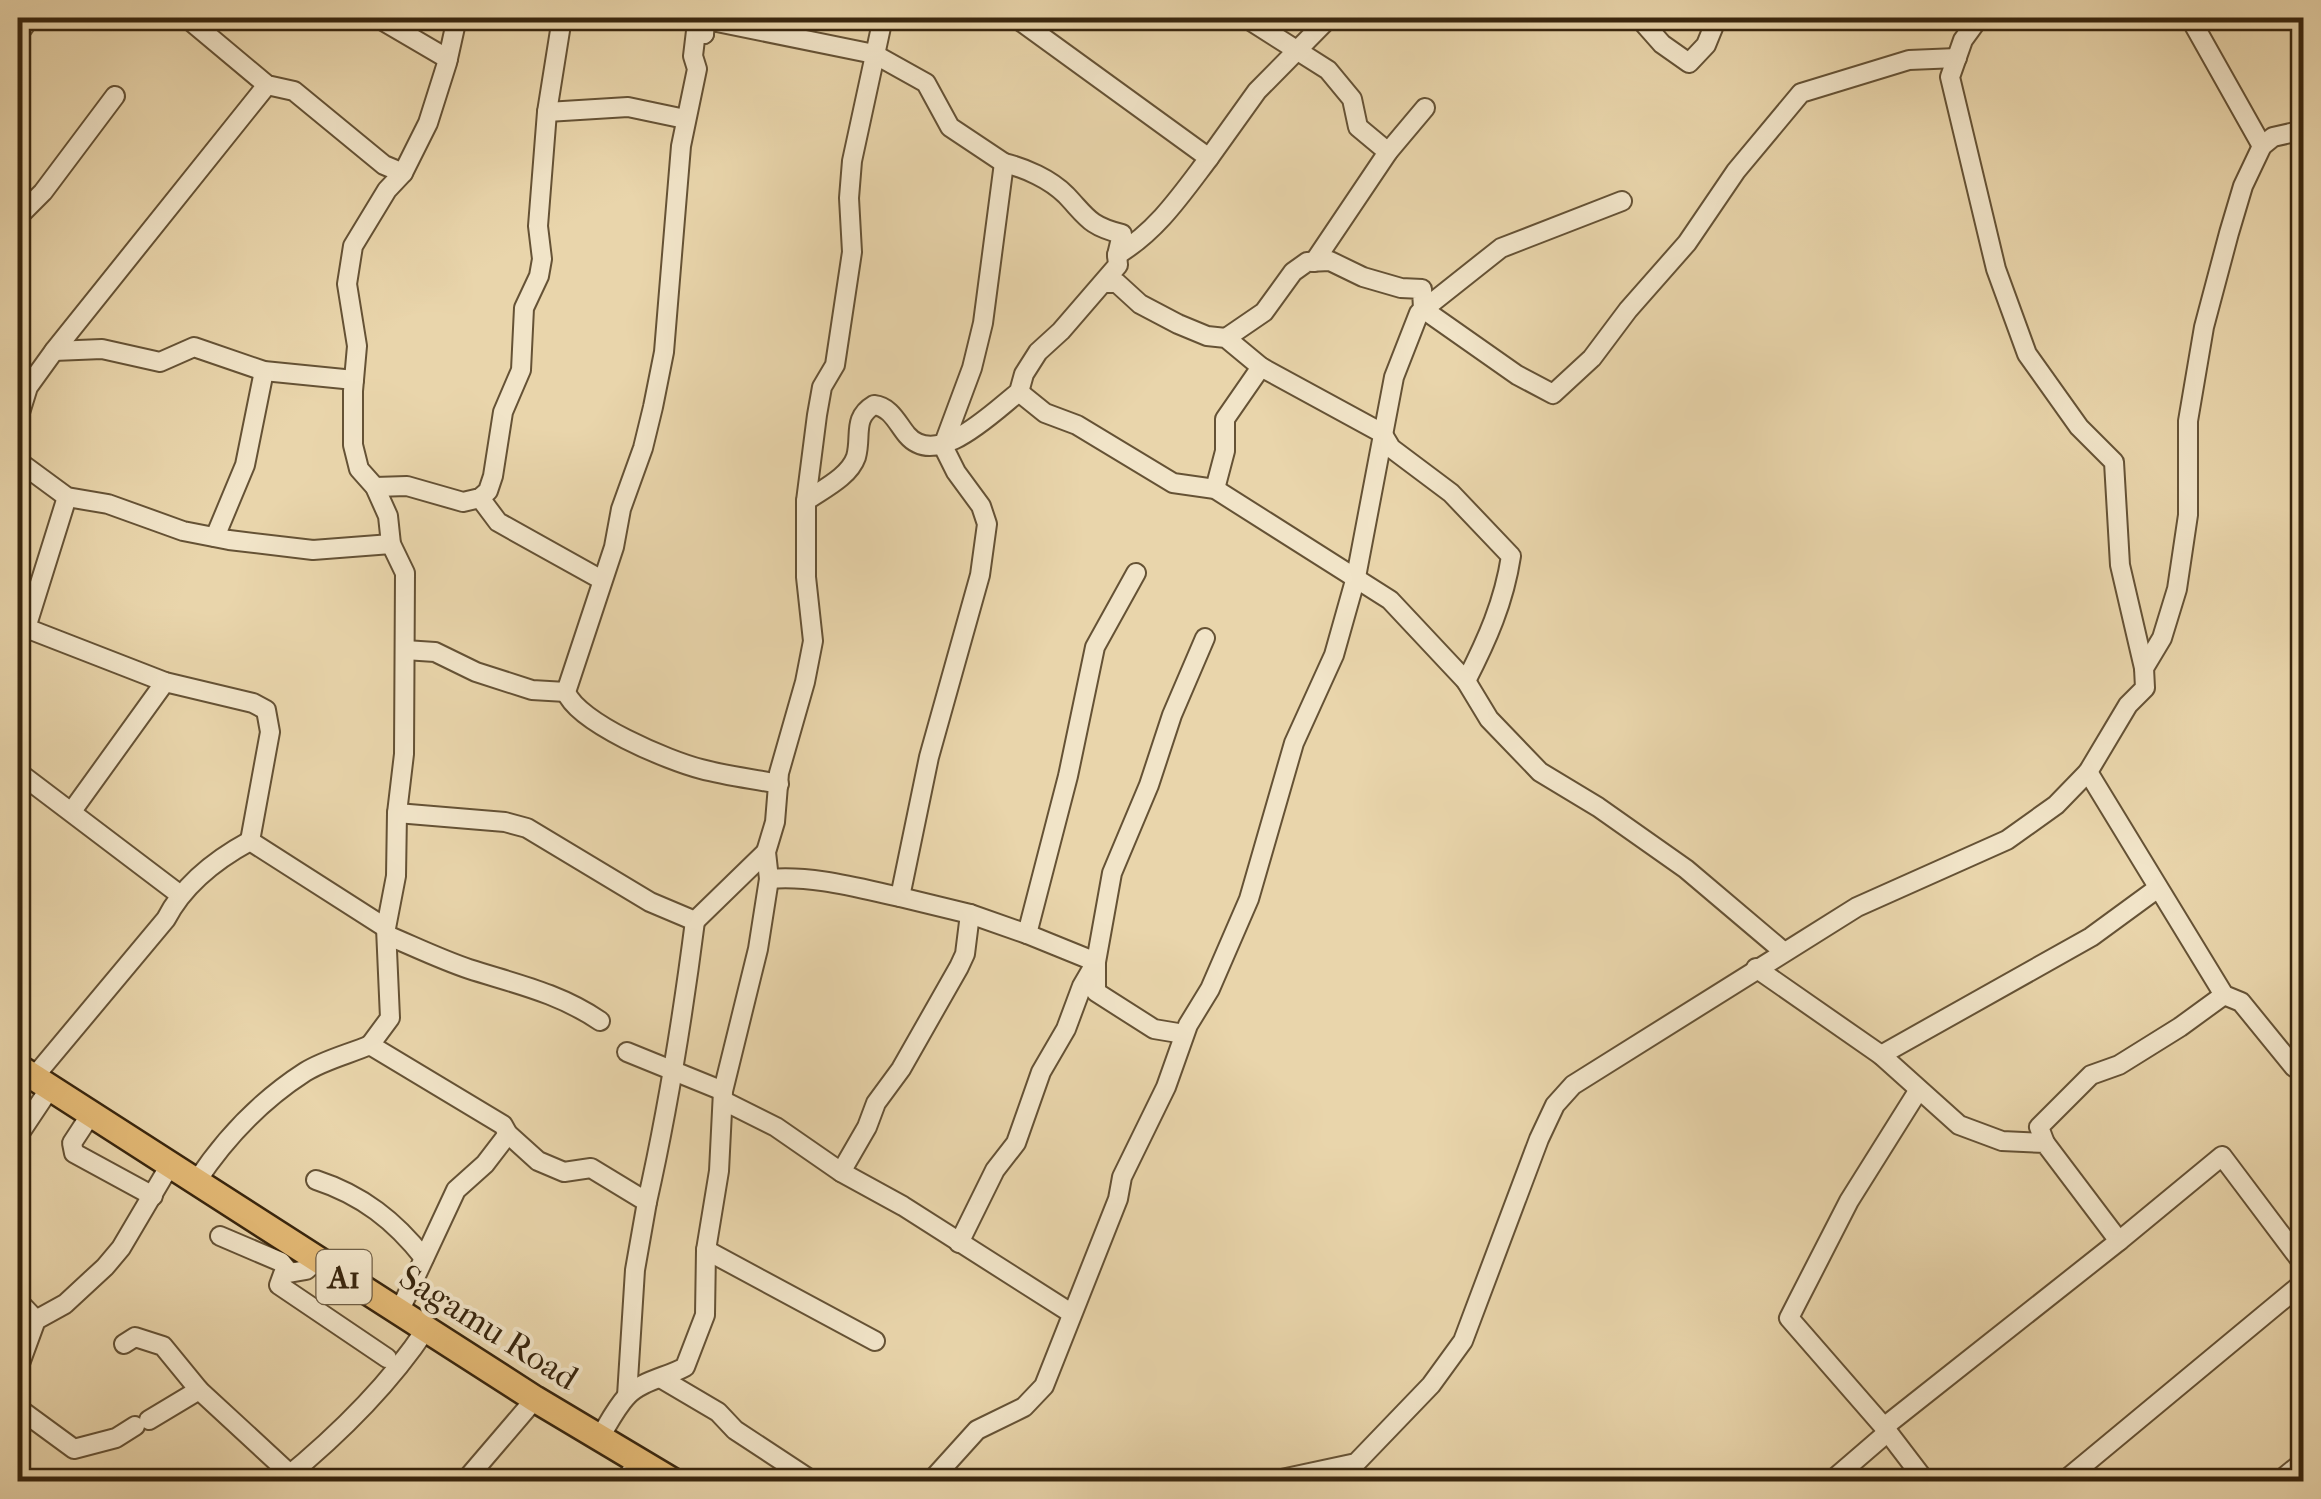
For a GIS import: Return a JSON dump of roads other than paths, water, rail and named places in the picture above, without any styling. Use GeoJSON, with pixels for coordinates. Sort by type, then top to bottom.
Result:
{"type":"FeatureCollection","features":[{"type":"Feature","properties":{"kind":"highway","name":"Sagamu Road"},"geometry":{"type":"LineString","coordinates":[[34,1077],[600,1437],[631,1471],[674,1482]]}},
{"type":"Feature","properties":{"kind":"street"},"geometry":{"type":"LineString","coordinates":[[18,34],[30,18]]}},
{"type":"Feature","properties":{"kind":"street"},"geometry":{"type":"LineString","coordinates":[[187,18],[267,85],[294,91],[384,165],[403,174]]}},
{"type":"Feature","properties":{"kind":"street"},"geometry":{"type":"LineString","coordinates":[[378,18],[448,58]]}},
{"type":"Feature","properties":{"kind":"street"},"geometry":{"type":"LineString","coordinates":[[196,1182],[218,1148],[256,1108],[307,1070],[370,1045],[390,1018],[388,932],[404,754],[405,573],[391,544],[388,516],[374,487],[359,469],[353,446],[357,332],[347,284],[354,246],[387,190],[403,174],[428,123],[457,18]]}},
{"type":"Feature","properties":{"kind":"street"},"geometry":{"type":"LineString","coordinates":[[374,487],[407,486],[463,502],[480,498],[488,491],[503,412],[521,370],[524,308],[542,260],[538,226],[547,112],[562,18]]}},
{"type":"Feature","properties":{"kind":"street"},"geometry":{"type":"LineString","coordinates":[[692,18],[704,34]]}},
{"type":"Feature","properties":{"kind":"street"},"geometry":{"type":"LineString","coordinates":[[600,1437],[627,1396],[644,1384],[685,1367],[705,1315],[706,1250],[719,1171],[723,1096],[758,949],[769,879],[766,852],[775,822],[779,784],[814,641],[806,577],[806,501],[822,387],[835,364],[852,252],[852,161],[884,18]]}},
{"type":"Feature","properties":{"kind":"street"},"geometry":{"type":"LineString","coordinates":[[1016,18],[1209,158]]}},
{"type":"Feature","properties":{"kind":"street"},"geometry":{"type":"LineString","coordinates":[[1246,18],[1328,70],[1352,99],[1358,126],[1388,152]]}},
{"type":"Feature","properties":{"kind":"street"},"geometry":{"type":"LineString","coordinates":[[1117,256],[1141,240],[1209,158],[1257,91],[1329,18]]}},
{"type":"Feature","properties":{"kind":"street"},"geometry":{"type":"LineString","coordinates":[[1639,18],[1662,44],[1688,62],[1706,45],[1717,18]]}},
{"type":"Feature","properties":{"kind":"street"},"geometry":{"type":"LineString","coordinates":[[1268,1482],[1356,1462],[1432,1385],[1463,1341],[1539,1139],[1562,1095],[1857,907],[2007,840],[2056,805],[2088,772],[2128,706],[2145,688],[2144,668],[2120,566],[2114,462],[2079,427],[2028,354],[1996,269],[1950,76],[1963,40],[1979,18]]}},
{"type":"Feature","properties":{"kind":"street"},"geometry":{"type":"LineString","coordinates":[[2190,18],[2262,146]]}},
{"type":"Feature","properties":{"kind":"street"},"geometry":{"type":"LineString","coordinates":[[704,34],[704,22],[712,21],[874,54],[926,83],[950,127],[1004,163],[1030,169],[1064,192],[1082,217],[1122,234],[1118,265],[1038,352],[1024,374],[1020,392],[943,446],[924,446],[911,440],[888,410],[874,405],[859,420],[856,456],[848,471],[806,501]]}},
{"type":"Feature","properties":{"kind":"street"},"geometry":{"type":"LineString","coordinates":[[704,34],[696,31],[693,38],[697,69],[685,118],[664,352],[643,448],[566,692],[570,702],[590,718],[674,760],[702,770],[779,784]]}},
{"type":"Feature","properties":{"kind":"street"},"geometry":{"type":"LineString","coordinates":[[1226,338],[1264,312],[1294,272],[1307,262],[1330,262],[1363,277],[1401,288],[1422,289],[1424,309],[1517,375],[1553,394],[1592,358],[1628,310],[1688,243],[1736,171],[1801,93],[1909,60],[1958,58]]}},
{"type":"Feature","properties":{"kind":"street"},"geometry":{"type":"LineString","coordinates":[[18,420],[28,387],[54,351],[267,85]]}},
{"type":"Feature","properties":{"kind":"street"},"geometry":{"type":"LineString","coordinates":[[18,217],[43,192],[115,96]]}},
{"type":"Feature","properties":{"kind":"street"},"geometry":{"type":"LineString","coordinates":[[547,112],[628,108],[685,118]]}},
{"type":"Feature","properties":{"kind":"street"},"geometry":{"type":"LineString","coordinates":[[1314,262],[1388,152],[1425,108]]}},
{"type":"Feature","properties":{"kind":"street"},"geometry":{"type":"LineString","coordinates":[[2144,668],[2162,638],[2178,590],[2188,515],[2188,421],[2204,328],[2243,186],[2262,146],[2274,138],[2304,130]]}},
{"type":"Feature","properties":{"kind":"street"},"geometry":{"type":"LineString","coordinates":[[900,897],[930,757],[977,587],[987,524],[981,506],[943,446],[972,368],[983,322],[1004,163]]}},
{"type":"Feature","properties":{"kind":"street"},"geometry":{"type":"LineString","coordinates":[[930,1482],[978,1430],[1038,1396],[1118,1199],[1122,1177],[1166,1087],[1184,1034],[1210,989],[1249,899],[1294,742],[1334,654],[1356,578],[1394,377],[1424,309],[1501,248],[1622,202]]}},
{"type":"Feature","properties":{"kind":"street"},"geometry":{"type":"LineString","coordinates":[[1104,282],[1117,284],[1140,304],[1178,324],[1206,336],[1226,338],[1260,367],[1382,433],[1391,448],[1451,493],[1511,556],[1506,591],[1466,682]]}},
{"type":"Feature","properties":{"kind":"street"},"geometry":{"type":"LineString","coordinates":[[54,351],[102,349],[160,362],[194,347],[264,371],[354,380]]}},
{"type":"Feature","properties":{"kind":"street"},"geometry":{"type":"LineString","coordinates":[[1215,488],[1226,451],[1226,420],[1260,367]]}},
{"type":"Feature","properties":{"kind":"street"},"geometry":{"type":"LineString","coordinates":[[215,537],[245,465],[264,371]]}},
{"type":"Feature","properties":{"kind":"street"},"geometry":{"type":"LineString","coordinates":[[1020,392],[1045,413],[1077,425],[1173,484],[1215,488],[1390,600],[1466,682],[1489,718],[1540,772],[1598,806],[1686,869],[1784,952]]}},
{"type":"Feature","properties":{"kind":"street"},"geometry":{"type":"LineString","coordinates":[[18,461],[67,497],[91,499],[182,531],[313,550],[391,544]]}},
{"type":"Feature","properties":{"kind":"street"},"geometry":{"type":"LineString","coordinates":[[18,1136],[34,1077],[166,919],[179,894],[250,841],[270,732],[266,710],[253,703],[165,682],[22,635],[67,497]]}},
{"type":"Feature","properties":{"kind":"street"},"geometry":{"type":"LineString","coordinates":[[480,498],[498,522],[602,580]]}},
{"type":"Feature","properties":{"kind":"street"},"geometry":{"type":"LineString","coordinates":[[1027,934],[1068,776],[1095,648],[1136,573]]}},
{"type":"Feature","properties":{"kind":"street"},"geometry":{"type":"LineString","coordinates":[[1184,1034],[1154,1029],[1096,992],[1096,962],[1112,873],[1205,638]]}},
{"type":"Feature","properties":{"kind":"street"},"geometry":{"type":"LineString","coordinates":[[405,650],[435,652],[476,672],[532,690],[566,692]]}},
{"type":"Feature","properties":{"kind":"street"},"geometry":{"type":"LineString","coordinates":[[72,811],[165,682]]}},
{"type":"Feature","properties":{"kind":"street"},"geometry":{"type":"LineString","coordinates":[[18,772],[179,894]]}},
{"type":"Feature","properties":{"kind":"street"},"geometry":{"type":"LineString","coordinates":[[2088,772],[2224,995],[2240,1002],[2294,1067],[2304,1073]]}},
{"type":"Feature","properties":{"kind":"street"},"geometry":{"type":"LineString","coordinates":[[397,813],[505,822],[527,828],[650,902],[695,921]]}},
{"type":"Feature","properties":{"kind":"street"},"geometry":{"type":"LineString","coordinates":[[250,841],[388,932],[456,964],[520,982],[573,1003],[600,1021]]}},
{"type":"Feature","properties":{"kind":"street"},"geometry":{"type":"LineString","coordinates":[[627,1396],[635,1270],[680,1042],[695,921],[766,852]]}},
{"type":"Feature","properties":{"kind":"street"},"geometry":{"type":"LineString","coordinates":[[769,879],[820,882],[970,914],[1096,962]]}},
{"type":"Feature","properties":{"kind":"street"},"geometry":{"type":"LineString","coordinates":[[1881,1055],[2091,937],[2158,888]]}},
{"type":"Feature","properties":{"kind":"street"},"geometry":{"type":"LineString","coordinates":[[841,1172],[867,1128],[876,1103],[959,968],[965,954],[970,914]]}},
{"type":"Feature","properties":{"kind":"street"},"geometry":{"type":"LineString","coordinates":[[959,1243],[994,1170],[1016,1143],[1041,1072],[1066,1029],[1096,962]]}},
{"type":"Feature","properties":{"kind":"street"},"geometry":{"type":"LineString","coordinates":[[1756,968],[1881,1055],[1959,1125],[2002,1141],[2045,1142]]}},
{"type":"Feature","properties":{"kind":"street"},"geometry":{"type":"LineString","coordinates":[[2119,1240],[2045,1142],[2039,1126],[2091,1075],[2119,1064],[2180,1028],[2224,995]]}},
{"type":"Feature","properties":{"kind":"street"},"geometry":{"type":"LineString","coordinates":[[370,1045],[503,1125],[538,1161],[564,1172],[591,1168],[647,1202]]}},
{"type":"Feature","properties":{"kind":"street"},"geometry":{"type":"LineString","coordinates":[[627,1052],[672,1070],[776,1127],[841,1172],[903,1206],[1071,1313]]}},
{"type":"Feature","properties":{"kind":"street"},"geometry":{"type":"LineString","coordinates":[[1918,1091],[1849,1202],[1789,1318],[1926,1482]]}},
{"type":"Feature","properties":{"kind":"street"},"geometry":{"type":"LineString","coordinates":[[91,1114],[72,1143],[74,1152],[153,1196]]}},
{"type":"Feature","properties":{"kind":"street"},"geometry":{"type":"LineString","coordinates":[[399,1312],[456,1190],[485,1164],[508,1134]]}},
{"type":"Feature","properties":{"kind":"street"},"geometry":{"type":"LineString","coordinates":[[1830,1482],[1886,1430],[2222,1156],[2304,1264]]}},
{"type":"Feature","properties":{"kind":"street"},"geometry":{"type":"LineString","coordinates":[[18,1369],[36,1320],[66,1304],[122,1248],[170,1166]]}},
{"type":"Feature","properties":{"kind":"street"},"geometry":{"type":"LineString","coordinates":[[316,1180],[370,1205],[400,1228],[424,1258]]}},
{"type":"Feature","properties":{"kind":"street"},"geometry":{"type":"LineString","coordinates":[[220,1236],[281,1262],[288,1272]]}},
{"type":"Feature","properties":{"kind":"street"},"geometry":{"type":"LineString","coordinates":[[706,1250],[875,1341]]}},
{"type":"Feature","properties":{"kind":"street"},"geometry":{"type":"LineString","coordinates":[[318,1260],[306,1270],[288,1272],[278,1280],[279,1285],[387,1358]]}},
{"type":"Feature","properties":{"kind":"street"},"geometry":{"type":"LineString","coordinates":[[2063,1482],[2304,1282]]}},
{"type":"Feature","properties":{"kind":"street"},"geometry":{"type":"LineString","coordinates":[[18,1302],[36,1320]]}},
{"type":"Feature","properties":{"kind":"street"},"geometry":{"type":"LineString","coordinates":[[124,1344],[135,1338],[163,1346],[199,1390],[286,1478],[325,1446],[401,1366],[426,1329]]}},
{"type":"Feature","properties":{"kind":"street"},"geometry":{"type":"LineString","coordinates":[[662,1379],[718,1412],[735,1430],[814,1482]]}},
{"type":"Feature","properties":{"kind":"street"},"geometry":{"type":"LineString","coordinates":[[18,1408],[74,1449],[116,1438],[199,1390]]}},
{"type":"Feature","properties":{"kind":"street"},"geometry":{"type":"LineString","coordinates":[[464,1482],[535,1399]]}},
{"type":"Feature","properties":{"kind":"street"},"geometry":{"type":"LineString","coordinates":[[2283,1480],[2304,1461]]}}]}
